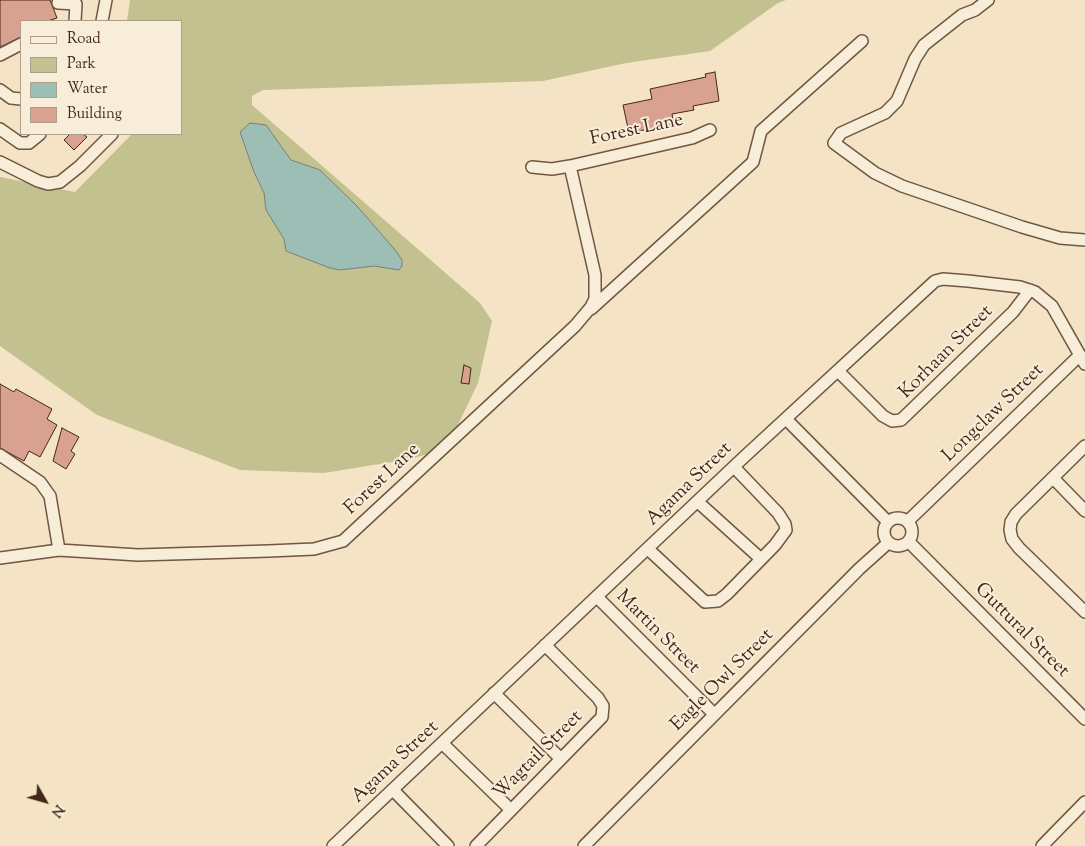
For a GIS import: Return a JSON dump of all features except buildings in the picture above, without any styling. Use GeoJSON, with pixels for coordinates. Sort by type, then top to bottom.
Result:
{"type":"FeatureCollection","features":[{"type":"Feature","properties":{"kind":"street"},"geometry":{"type":"LineString","coordinates":[[102,20],[106,0]]}},
{"type":"Feature","properties":{"kind":"street"},"geometry":{"type":"LineString","coordinates":[[988,0],[975,10],[962,16],[924,46],[915,59],[897,101],[885,113],[841,133],[834,144],[875,173],[902,186],[1015,225],[1060,238],[1085,240]]}},
{"type":"Feature","properties":{"kind":"street"},"geometry":{"type":"LineString","coordinates":[[58,3],[76,4],[74,20]]}},
{"type":"Feature","properties":{"kind":"street"},"geometry":{"type":"LineString","coordinates":[[586,314],[753,162],[761,131],[862,41]]}},
{"type":"Feature","properties":{"kind":"street"},"geometry":{"type":"LineString","coordinates":[[0,55],[20,45]]}},
{"type":"Feature","properties":{"kind":"street"},"geometry":{"type":"LineString","coordinates":[[0,90],[11,98],[20,99]]}},
{"type":"Feature","properties":{"kind":"street"},"geometry":{"type":"LineString","coordinates":[[0,129],[20,144],[30,143],[39,135]]}},
{"type":"Feature","properties":{"kind":"street","name":"Forest Lane"},"geometry":{"type":"LineString","coordinates":[[532,167],[552,169],[570,166],[692,138],[710,130]]}},
{"type":"Feature","properties":{"kind":"street"},"geometry":{"type":"LineString","coordinates":[[0,162],[44,183],[60,182],[80,166],[111,135]]}},
{"type":"Feature","properties":{"kind":"street","name":"Forest Lane"},"geometry":{"type":"LineString","coordinates":[[0,558],[59,550],[138,555],[285,551],[314,549],[338,543],[377,511],[586,314],[595,299],[596,282],[570,166]]}},
{"type":"Feature","properties":{"kind":"street","name":"Agama Street"},"geometry":{"type":"LineString","coordinates":[[337,845],[494,693],[734,467],[935,282],[950,280],[1030,290],[1052,306],[1082,360]]}},
{"type":"Feature","properties":{"kind":"street","name":"Korhaan Street"},"geometry":{"type":"LineString","coordinates":[[838,371],[883,416],[892,421],[901,420],[1013,312],[1030,290]]}},
{"type":"Feature","properties":{"kind":"street","name":"Longclaw Street"},"geometry":{"type":"LineString","coordinates":[[908,521],[1082,360]]}},
{"type":"Feature","properties":{"kind":"street"},"geometry":{"type":"LineString","coordinates":[[787,420],[888,522]]}},
{"type":"Feature","properties":{"kind":"street"},"geometry":{"type":"LineString","coordinates":[[1083,606],[1019,548],[1012,539],[1010,530],[1011,522],[1016,514],[1054,479],[1085,446]]}},
{"type":"Feature","properties":{"kind":"street"},"geometry":{"type":"LineString","coordinates":[[0,455],[26,471],[47,490],[53,504],[59,550]]}},
{"type":"Feature","properties":{"kind":"street"},"geometry":{"type":"LineString","coordinates":[[648,549],[695,595],[710,603],[724,597],[782,537],[785,524],[778,513],[734,467]]}},
{"type":"Feature","properties":{"kind":"street"},"geometry":{"type":"LineString","coordinates":[[1054,479],[1085,511]]}},
{"type":"Feature","properties":{"kind":"street"},"geometry":{"type":"LineString","coordinates":[[698,502],[762,559]]}},
{"type":"Feature","properties":{"kind":"street"},"geometry":{"type":"LineString","coordinates":[[894,518],[908,521],[912,528],[912,536],[909,542],[899,547],[888,543],[884,537],[884,529],[888,522],[894,518]]}},
{"type":"Feature","properties":{"kind":"street","name":"Guttural Street"},"geometry":{"type":"LineString","coordinates":[[909,542],[1085,719]]}},
{"type":"Feature","properties":{"kind":"street","name":"Eagle Owl Street"},"geometry":{"type":"LineString","coordinates":[[584,846],[859,569],[888,543]]}},
{"type":"Feature","properties":{"kind":"street","name":"Martin Street"},"geometry":{"type":"LineString","coordinates":[[596,597],[714,714]]}},
{"type":"Feature","properties":{"kind":"street","name":"Wagtail Street"},"geometry":{"type":"LineString","coordinates":[[476,846],[598,723],[603,710],[598,698],[545,645]]}},
{"type":"Feature","properties":{"kind":"street"},"geometry":{"type":"LineString","coordinates":[[494,693],[561,759]]}},
{"type":"Feature","properties":{"kind":"street"},"geometry":{"type":"LineString","coordinates":[[442,743],[511,810]]}},
{"type":"Feature","properties":{"kind":"street"},"geometry":{"type":"LineString","coordinates":[[393,790],[448,846]]}},
{"type":"Feature","properties":{"kind":"street"},"geometry":{"type":"LineString","coordinates":[[1042,846],[1085,802]]}},
{"type":"Feature","properties":{"kind":"green space"},"geometry":{"type":"Polygon","coordinates":[[[130,0],[786,0],[778,3],[710,51],[626,63],[543,81],[263,90],[252,96],[252,105],[480,303],[492,321],[478,383],[454,433],[431,453],[410,459],[324,473],[240,470],[97,415],[0,346],[0,177],[75,192],[131,135],[182,135],[182,20],[127,20],[130,0]]]}},
{"type":"Feature","properties":{"kind":"water"},"geometry":{"type":"Polygon","coordinates":[[[250,123],[266,125],[291,160],[320,170],[357,206],[402,260],[402,266],[399,270],[374,266],[340,270],[286,251],[284,239],[266,210],[264,193],[254,172],[240,132],[250,123]]]}}]}
